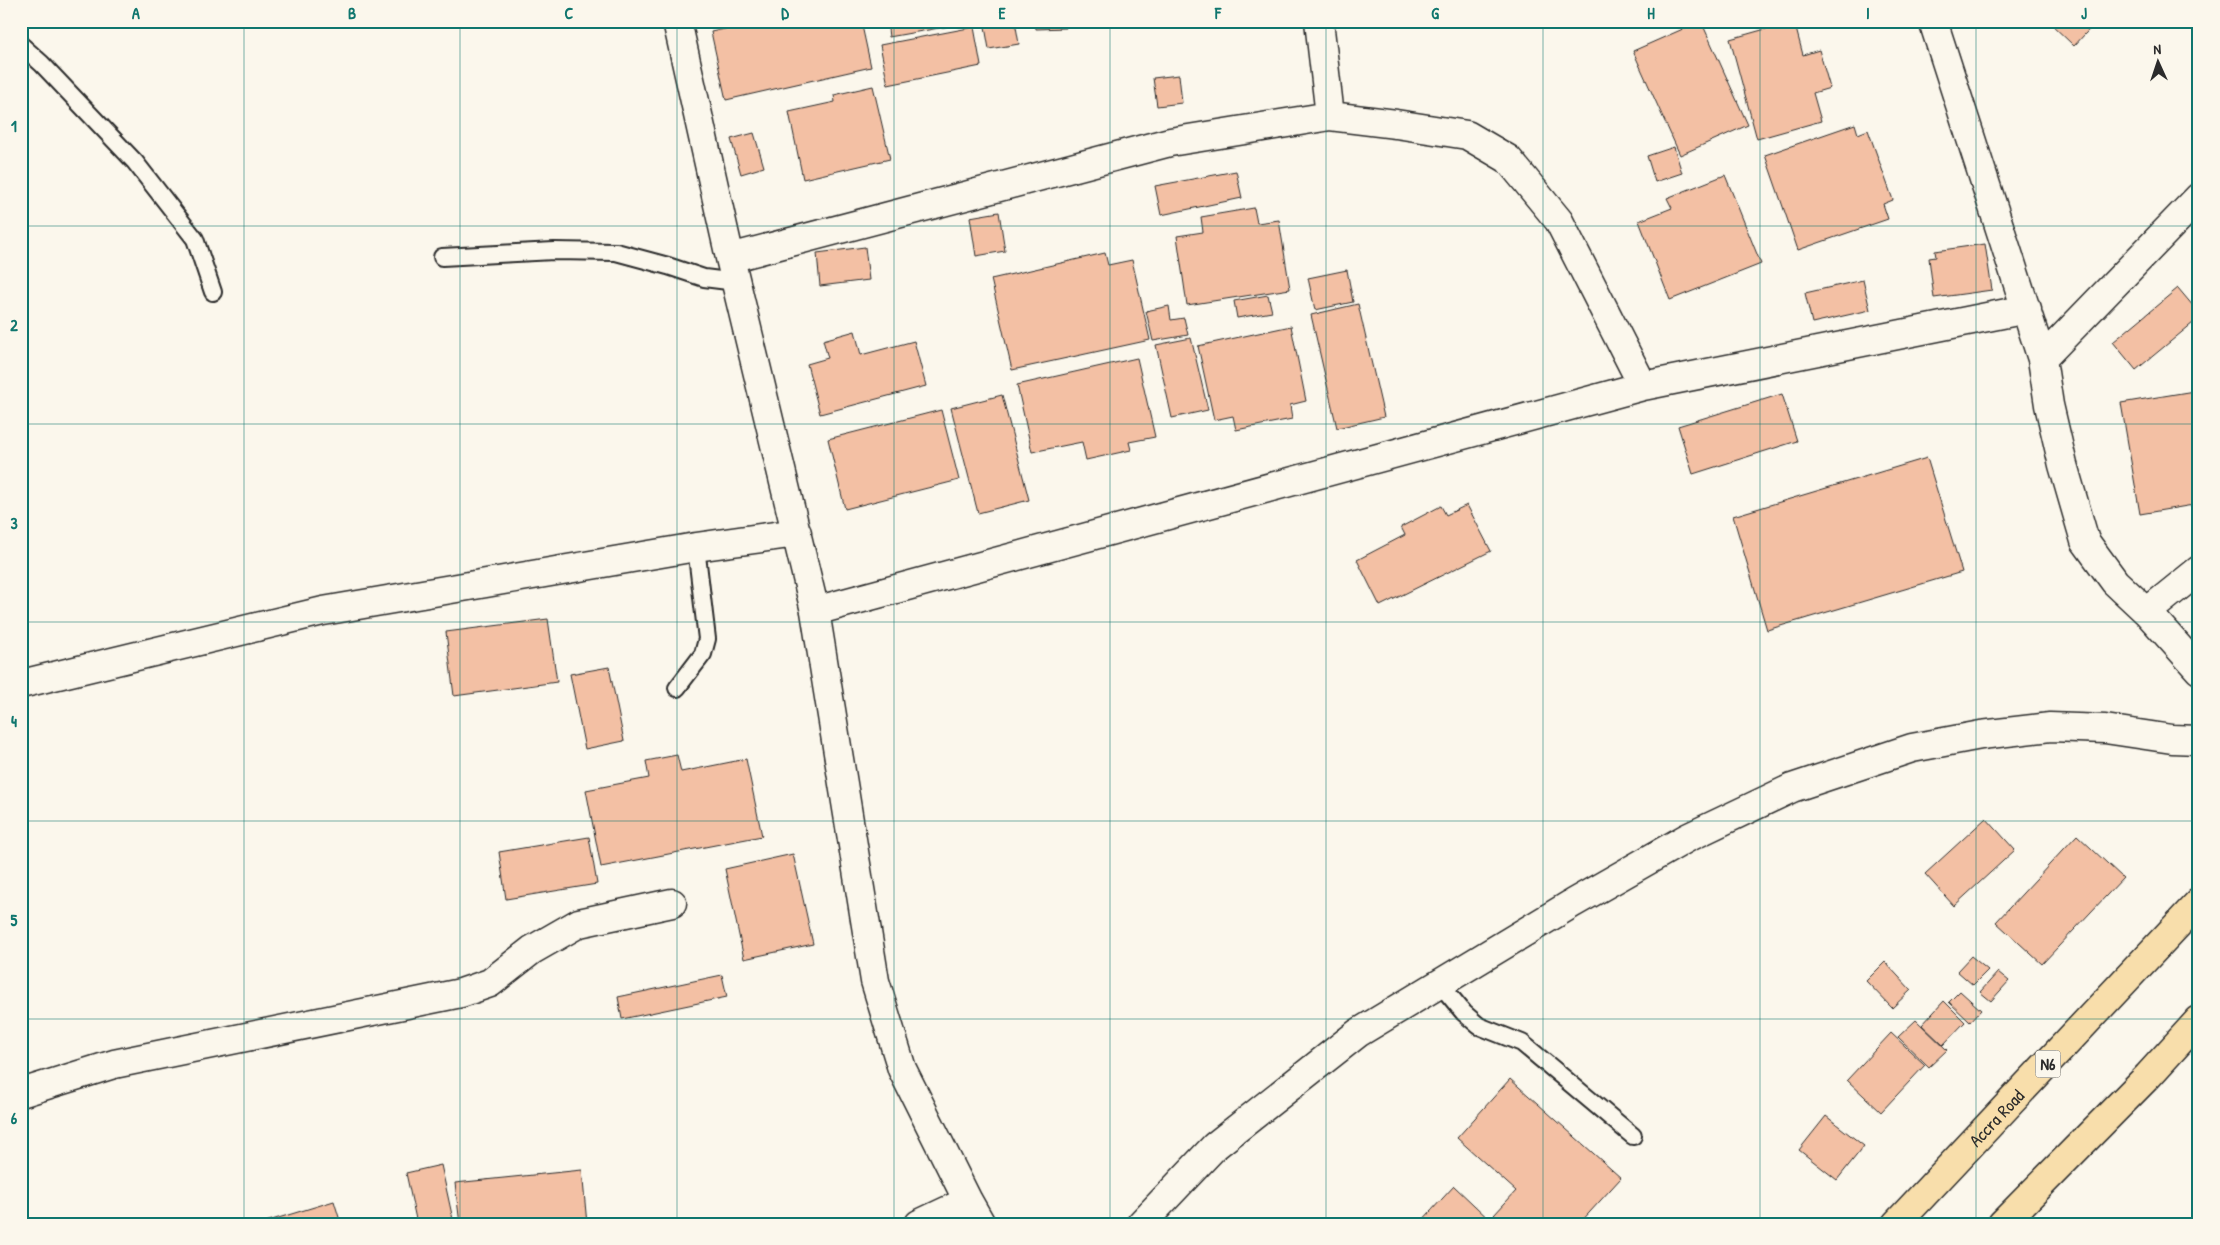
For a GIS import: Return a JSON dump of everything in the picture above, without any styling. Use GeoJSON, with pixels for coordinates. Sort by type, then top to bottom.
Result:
{"type":"FeatureCollection","features":[{"type":"Feature","properties":{"kind":"highway","name":"Accra Road"},"geometry":{"type":"LineString","coordinates":[[1900,1222],[2199,902]]}},
{"type":"Feature","properties":{"kind":"highway"},"geometry":{"type":"LineString","coordinates":[[2002,1224],[2148,1076],[2199,1020]]}},
{"type":"Feature","properties":{"kind":"street"},"geometry":{"type":"LineString","coordinates":[[677,21],[733,270],[798,533],[815,611],[875,981],[902,1068],[974,1212],[919,1224]]}},
{"type":"Feature","properties":{"kind":"street"},"geometry":{"type":"LineString","coordinates":[[1319,21],[1330,116]]}},
{"type":"Feature","properties":{"kind":"street"},"geometry":{"type":"LineString","coordinates":[[1933,21],[2042,360],[2049,405],[2063,465],[2085,540],[2114,582],[2147,612],[2199,670]]}},
{"type":"Feature","properties":{"kind":"street"},"geometry":{"type":"LineString","coordinates":[[733,270],[1170,142],[1330,116],[1396,124],[1467,135],[1508,159],[1559,221],[1642,386]]}},
{"type":"Feature","properties":{"kind":"street"},"geometry":{"type":"LineString","coordinates":[[2042,360],[2199,197]]}},
{"type":"Feature","properties":{"kind":"street"},"geometry":{"type":"LineString","coordinates":[[815,611],[1642,386],[2027,309]]}},
{"type":"Feature","properties":{"kind":"street"},"geometry":{"type":"LineString","coordinates":[[22,679],[323,611],[696,547],[798,533]]}},
{"type":"Feature","properties":{"kind":"street"},"geometry":{"type":"LineString","coordinates":[[2147,612],[2199,570]]}},
{"type":"Feature","properties":{"kind":"street"},"geometry":{"type":"LineString","coordinates":[[1141,1224],[1215,1146],[1358,1033],[1687,838],[1792,788],[1912,748],[1981,735],[2050,728],[2105,729],[2172,739],[2199,740]]}},
{"type":"Feature","properties":{"kind":"street"},"geometry":{"type":"LineString","coordinates":[[21,1093],[114,1064],[461,993],[490,983],[532,950],[580,922],[672,903]]}},
{"type":"Feature","properties":{"kind":"lane"},"geometry":{"type":"LineString","coordinates":[[21,45],[42,64],[135,162],[195,240],[214,292]]}},
{"type":"Feature","properties":{"kind":"lane"},"geometry":{"type":"LineString","coordinates":[[442,257],[554,251],[616,252],[704,278],[733,270]]}},
{"type":"Feature","properties":{"kind":"lane"},"geometry":{"type":"LineString","coordinates":[[677,688],[702,654],[707,639],[696,547]]}},
{"type":"Feature","properties":{"kind":"lane"},"geometry":{"type":"LineString","coordinates":[[1440,984],[1464,1013],[1479,1026],[1522,1043],[1633,1136]]}},
{"type":"Feature","properties":{"kind":"building"},"geometry":{"type":"Polygon","coordinates":[[[761,21],[861,21],[871,67],[726,100],[711,32],[761,21]]]}},
{"type":"Feature","properties":{"kind":"building"},"geometry":{"type":"Polygon","coordinates":[[[887,21],[978,21],[889,37],[887,21]]]}},
{"type":"Feature","properties":{"kind":"building"},"geometry":{"type":"Polygon","coordinates":[[[984,21],[1015,21],[1019,44],[989,49],[984,21]]]}},
{"type":"Feature","properties":{"kind":"building"},"geometry":{"type":"Polygon","coordinates":[[[1035,21],[1066,21],[1066,28],[1036,29],[1035,21]]]}},
{"type":"Feature","properties":{"kind":"building"},"geometry":{"type":"Polygon","coordinates":[[[1215,21],[1262,21],[1262,22],[1216,28],[1215,21]]]}},
{"type":"Feature","properties":{"kind":"building"},"geometry":{"type":"Polygon","coordinates":[[[1701,21],[1748,125],[1680,155],[1633,51],[1701,21]]]}},
{"type":"Feature","properties":{"kind":"building"},"geometry":{"type":"Polygon","coordinates":[[[1794,21],[1803,55],[1819,50],[1830,88],[1813,93],[1821,121],[1757,139],[1730,39],[1794,21]]]}},
{"type":"Feature","properties":{"kind":"building"},"geometry":{"type":"Polygon","coordinates":[[[2048,21],[2097,21],[2074,46],[2048,21]]]}},
{"type":"Feature","properties":{"kind":"building"},"geometry":{"type":"Polygon","coordinates":[[[2188,21],[2199,21],[2199,30],[2188,21]]]}},
{"type":"Feature","properties":{"kind":"building"},"geometry":{"type":"Polygon","coordinates":[[[974,27],[981,66],[888,85],[880,45],[974,27]]]}},
{"type":"Feature","properties":{"kind":"building"},"geometry":{"type":"Polygon","coordinates":[[[1179,75],[1182,103],[1157,106],[1153,78],[1179,75]]]}},
{"type":"Feature","properties":{"kind":"building"},"geometry":{"type":"Polygon","coordinates":[[[873,86],[890,159],[803,179],[789,112],[835,102],[834,95],[873,86]]]}},
{"type":"Feature","properties":{"kind":"building"},"geometry":{"type":"Polygon","coordinates":[[[1855,124],[1858,134],[1868,130],[1893,200],[1883,204],[1888,219],[1798,250],[1765,155],[1855,124]]]}},
{"type":"Feature","properties":{"kind":"building"},"geometry":{"type":"Polygon","coordinates":[[[754,133],[764,167],[741,174],[731,139],[754,133]]]}},
{"type":"Feature","properties":{"kind":"building"},"geometry":{"type":"Polygon","coordinates":[[[1674,147],[1682,173],[1655,182],[1647,156],[1674,147]]]}},
{"type":"Feature","properties":{"kind":"building"},"geometry":{"type":"Polygon","coordinates":[[[1236,171],[1242,198],[1161,215],[1155,186],[1236,171]]]}},
{"type":"Feature","properties":{"kind":"building"},"geometry":{"type":"Polygon","coordinates":[[[1725,175],[1761,264],[1670,300],[1639,221],[1672,208],[1667,198],[1725,175]]]}},
{"type":"Feature","properties":{"kind":"building"},"geometry":{"type":"Polygon","coordinates":[[[1254,208],[1257,223],[1279,220],[1290,289],[1187,305],[1177,236],[1203,232],[1201,217],[1254,208]]]}},
{"type":"Feature","properties":{"kind":"building"},"geometry":{"type":"Polygon","coordinates":[[[999,212],[1005,251],[976,256],[970,217],[999,212]]]}},
{"type":"Feature","properties":{"kind":"building"},"geometry":{"type":"Polygon","coordinates":[[[1985,244],[1992,290],[1934,298],[1929,258],[1936,257],[1935,251],[1985,244]]]}},
{"type":"Feature","properties":{"kind":"building"},"geometry":{"type":"Polygon","coordinates":[[[865,247],[869,280],[820,286],[817,253],[865,247]]]}},
{"type":"Feature","properties":{"kind":"building"},"geometry":{"type":"Polygon","coordinates":[[[1105,253],[1108,265],[1132,260],[1150,340],[1012,370],[991,279],[1105,253]]]}},
{"type":"Feature","properties":{"kind":"building"},"geometry":{"type":"Polygon","coordinates":[[[1347,270],[1353,302],[1315,310],[1308,278],[1347,270]]]}},
{"type":"Feature","properties":{"kind":"building"},"geometry":{"type":"Polygon","coordinates":[[[1863,280],[1870,310],[1812,323],[1805,293],[1863,280]]]}},
{"type":"Feature","properties":{"kind":"building"},"geometry":{"type":"Polygon","coordinates":[[[2178,288],[2199,313],[2199,318],[2136,370],[2113,342],[2178,288]]]}},
{"type":"Feature","properties":{"kind":"building"},"geometry":{"type":"Polygon","coordinates":[[[1268,295],[1272,312],[1237,318],[1234,301],[1268,295]]]}},
{"type":"Feature","properties":{"kind":"building"},"geometry":{"type":"Polygon","coordinates":[[[1358,304],[1384,417],[1337,428],[1311,315],[1358,304]]]}},
{"type":"Feature","properties":{"kind":"building"},"geometry":{"type":"Polygon","coordinates":[[[1169,306],[1171,320],[1184,318],[1188,335],[1153,341],[1146,311],[1169,306]]]}},
{"type":"Feature","properties":{"kind":"building"},"geometry":{"type":"Polygon","coordinates":[[[1291,326],[1306,401],[1290,405],[1292,419],[1236,430],[1233,416],[1214,420],[1198,346],[1291,326]]]}},
{"type":"Feature","properties":{"kind":"building"},"geometry":{"type":"Polygon","coordinates":[[[855,331],[861,355],[914,341],[926,386],[820,414],[807,364],[828,358],[823,340],[855,331]]]}},
{"type":"Feature","properties":{"kind":"building"},"geometry":{"type":"Polygon","coordinates":[[[1191,338],[1208,410],[1172,418],[1156,345],[1191,338]]]}},
{"type":"Feature","properties":{"kind":"building"},"geometry":{"type":"Polygon","coordinates":[[[1137,358],[1155,437],[1129,442],[1131,450],[1086,460],[1082,442],[1032,452],[1017,385],[1137,358]]]}},
{"type":"Feature","properties":{"kind":"building"},"geometry":{"type":"Polygon","coordinates":[[[2194,391],[2199,420],[2199,504],[2140,514],[2121,403],[2194,391]]]}},
{"type":"Feature","properties":{"kind":"building"},"geometry":{"type":"Polygon","coordinates":[[[1782,394],[1797,441],[1693,474],[1678,426],[1782,394]]]}},
{"type":"Feature","properties":{"kind":"building"},"geometry":{"type":"Polygon","coordinates":[[[1002,395],[1029,500],[978,513],[951,408],[1002,395]]]}},
{"type":"Feature","properties":{"kind":"building"},"geometry":{"type":"Polygon","coordinates":[[[941,410],[959,480],[845,509],[828,439],[941,410]]]}},
{"type":"Feature","properties":{"kind":"building"},"geometry":{"type":"Polygon","coordinates":[[[1927,458],[1962,572],[1767,630],[1733,516],[1927,458]]]}},
{"type":"Feature","properties":{"kind":"building"},"geometry":{"type":"Polygon","coordinates":[[[1467,505],[1491,551],[1380,606],[1357,560],[1405,535],[1401,527],[1441,506],[1446,515],[1467,505]]]}},
{"type":"Feature","properties":{"kind":"building"},"geometry":{"type":"Polygon","coordinates":[[[548,619],[557,682],[454,696],[446,632],[548,619]]]}},
{"type":"Feature","properties":{"kind":"building"},"geometry":{"type":"Polygon","coordinates":[[[609,667],[624,741],[585,749],[570,674],[609,667]]]}},
{"type":"Feature","properties":{"kind":"building"},"geometry":{"type":"Polygon","coordinates":[[[677,755],[681,772],[746,759],[762,836],[601,867],[586,790],[649,778],[646,761],[677,755]]]}},
{"type":"Feature","properties":{"kind":"building"},"geometry":{"type":"Polygon","coordinates":[[[1986,818],[2015,850],[1954,906],[1925,874],[1986,818]]]}},
{"type":"Feature","properties":{"kind":"building"},"geometry":{"type":"Polygon","coordinates":[[[2077,835],[2123,878],[2042,964],[1996,922],[2077,835]]]}},
{"type":"Feature","properties":{"kind":"building"},"geometry":{"type":"Polygon","coordinates":[[[589,837],[597,884],[506,899],[499,852],[589,837]]]}},
{"type":"Feature","properties":{"kind":"building"},"geometry":{"type":"Polygon","coordinates":[[[793,854],[813,944],[744,959],[725,869],[793,854]]]}},
{"type":"Feature","properties":{"kind":"building"},"geometry":{"type":"Polygon","coordinates":[[[1971,956],[1988,970],[1973,985],[1957,971],[1971,956]]]}},
{"type":"Feature","properties":{"kind":"building"},"geometry":{"type":"Polygon","coordinates":[[[1885,962],[1911,990],[1892,1008],[1866,981],[1885,962]]]}},
{"type":"Feature","properties":{"kind":"building"},"geometry":{"type":"Polygon","coordinates":[[[1998,972],[2009,981],[1991,1001],[1980,992],[1998,972]]]}},
{"type":"Feature","properties":{"kind":"building"},"geometry":{"type":"Polygon","coordinates":[[[722,975],[727,997],[622,1019],[618,997],[722,975]]]}},
{"type":"Feature","properties":{"kind":"building"},"geometry":{"type":"Polygon","coordinates":[[[1960,991],[1981,1010],[1970,1022],[1949,1002],[1960,991]]]}},
{"type":"Feature","properties":{"kind":"building"},"geometry":{"type":"Polygon","coordinates":[[[1944,1001],[1965,1022],[1943,1045],[1922,1025],[1944,1001]]]}},
{"type":"Feature","properties":{"kind":"building"},"geometry":{"type":"Polygon","coordinates":[[[1916,1020],[1947,1050],[1929,1067],[1898,1037],[1916,1020]]]}},
{"type":"Feature","properties":{"kind":"building"},"geometry":{"type":"Polygon","coordinates":[[[1891,1033],[1925,1065],[1881,1112],[1847,1080],[1891,1033]]]}},
{"type":"Feature","properties":{"kind":"building"},"geometry":{"type":"Polygon","coordinates":[[[1510,1079],[1621,1178],[1579,1224],[1504,1224],[1494,1215],[1516,1191],[1457,1138],[1510,1079]]]}},
{"type":"Feature","properties":{"kind":"building"},"geometry":{"type":"Polygon","coordinates":[[[1826,1116],[1864,1146],[1837,1180],[1799,1150],[1826,1116]]]}},
{"type":"Feature","properties":{"kind":"building"},"geometry":{"type":"Polygon","coordinates":[[[441,1165],[454,1224],[417,1224],[406,1173],[441,1165]]]}},
{"type":"Feature","properties":{"kind":"building"},"geometry":{"type":"Polygon","coordinates":[[[582,1170],[587,1224],[460,1224],[455,1183],[582,1170]]]}},
{"type":"Feature","properties":{"kind":"building"},"geometry":{"type":"Polygon","coordinates":[[[1454,1186],[1494,1224],[1419,1224],[1454,1186]]]}},
{"type":"Feature","properties":{"kind":"building"},"geometry":{"type":"Polygon","coordinates":[[[334,1201],[341,1224],[262,1224],[262,1223],[334,1201]]]}}]}
